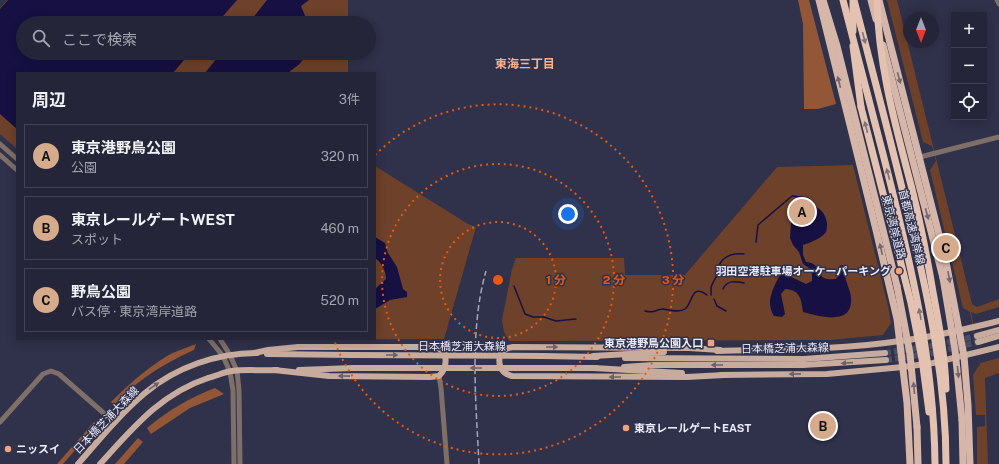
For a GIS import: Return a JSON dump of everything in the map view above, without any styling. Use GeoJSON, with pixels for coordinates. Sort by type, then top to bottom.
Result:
{"type":"FeatureCollection","features":[{"type":"Feature","properties":{"kind":"highway"},"geometry":{"type":"LineString","coordinates":[[819,0],[897,319],[910,440],[910,464]]}},
{"type":"Feature","properties":{"kind":"highway","name":"東京湾岸道路"},"geometry":{"type":"LineString","coordinates":[[823,0],[837,46],[897,286],[907,335],[912,375],[917,427],[918,464]]}},
{"type":"Feature","properties":{"kind":"highway","name":"首都高速湾岸線"},"geometry":{"type":"LineString","coordinates":[[843,0],[895,202],[922,320],[934,420],[935,464]]}},
{"type":"Feature","properties":{"kind":"highway"},"geometry":{"type":"LineString","coordinates":[[854,0],[852,27],[860,101],[911,303],[922,359],[935,452]]}},
{"type":"Feature","properties":{"kind":"highway","name":"首都高速湾岸線"},"geometry":{"type":"LineString","coordinates":[[854,0],[905,199],[925,286],[941,378],[946,464]]}},
{"type":"Feature","properties":{"kind":"highway"},"geometry":{"type":"LineString","coordinates":[[871,0],[943,278],[952,328],[958,376],[962,425],[963,464]]}},
{"type":"Feature","properties":{"kind":"highway"},"geometry":{"type":"LineString","coordinates":[[878,0],[878,30],[886,83],[921,229],[941,338],[947,400],[946,452]]}},
{"type":"Feature","properties":{"kind":"highway"},"geometry":{"type":"LineString","coordinates":[[878,0],[920,157],[946,262],[964,356],[970,464]]}},
{"type":"Feature","properties":{"kind":"main road"},"geometry":{"type":"LineString","coordinates":[[594,356],[720,350],[829,348],[900,342],[999,321]]}},
{"type":"Feature","properties":{"kind":"main road"},"geometry":{"type":"LineString","coordinates":[[999,330],[978,339],[999,336]]}},
{"type":"Feature","properties":{"kind":"main road"},"geometry":{"type":"LineString","coordinates":[[254,353],[298,347],[434,347],[440,349],[445,358],[445,369],[439,376],[430,377],[329,376],[274,370]]}},
{"type":"Feature","properties":{"kind":"main road"},"geometry":{"type":"LineString","coordinates":[[720,350],[689,348],[513,347],[501,352],[499,361],[501,370],[512,376],[687,377],[724,375],[827,374],[903,368],[933,363],[999,347]]}},
{"type":"Feature","properties":{"kind":"main road","name":"日本橋芝浦大森線"},"geometry":{"type":"LineString","coordinates":[[78,464],[115,423],[145,393],[160,382],[196,364],[230,355],[254,353],[594,356],[722,359],[804,359],[885,356],[803,365],[652,365],[593,368],[353,368],[237,371],[200,381],[169,397],[141,419],[100,464]]}},
{"type":"Feature","properties":{"kind":"main road"},"geometry":{"type":"LineString","coordinates":[[593,368],[724,375]]}},
{"type":"Feature","properties":{"kind":"street"},"geometry":{"type":"LineString","coordinates":[[997,0],[999,4]]}},
{"type":"Feature","properties":{"kind":"street"},"geometry":{"type":"LineString","coordinates":[[920,157],[999,137]]}},
{"type":"Feature","properties":{"kind":"street"},"geometry":{"type":"LineString","coordinates":[[0,144],[16,158]]}},
{"type":"Feature","properties":{"kind":"street"},"geometry":{"type":"LineString","coordinates":[[0,154],[16,169]]}},
{"type":"Feature","properties":{"kind":"street"},"geometry":{"type":"LineString","coordinates":[[209,340],[223,356],[230,372],[233,390],[234,464]]}},
{"type":"Feature","properties":{"kind":"street"},"geometry":{"type":"LineString","coordinates":[[221,340],[230,355],[237,371],[239,390],[240,464]]}},
{"type":"Feature","properties":{"kind":"street"},"geometry":{"type":"LineString","coordinates":[[0,422],[43,374],[51,371],[59,374],[115,423]]}},
{"type":"Feature","properties":{"kind":"street"},"geometry":{"type":"LineString","coordinates":[[439,376],[442,394],[447,464]]}},
{"type":"Feature","properties":{"kind":"shaded area"},"geometry":{"type":"Polygon","coordinates":[[[7,0],[348,0],[348,16],[16,16],[16,60],[348,60],[348,72],[16,72],[16,148],[0,134],[0,8],[7,0]]]}},
{"type":"Feature","properties":{"kind":"shaded area"},"geometry":{"type":"Polygon","coordinates":[[[8,0],[237,0],[223,16],[16,16],[16,60],[184,60],[174,72],[16,72],[16,128],[0,114],[0,9],[8,0]]]}},
{"type":"Feature","properties":{"kind":"shaded area"},"geometry":{"type":"Polygon","coordinates":[[[267,0],[309,0],[301,6],[305,16],[254,16],[267,0]]]}},
{"type":"Feature","properties":{"kind":"shaded area"},"geometry":{"type":"Polygon","coordinates":[[[798,0],[809,0],[836,104],[818,109],[804,109],[803,24],[798,0]]]}},
{"type":"Feature","properties":{"kind":"shaded area"},"geometry":{"type":"Polygon","coordinates":[[[887,0],[897,0],[903,24],[903,48],[909,48],[972,304],[977,307],[999,299],[999,307],[976,314],[971,312],[980,363],[999,358],[999,373],[985,378],[988,464],[977,464],[977,427],[985,426],[985,415],[976,415],[973,375],[980,364],[970,312],[963,308],[930,170],[936,161],[932,146],[923,142],[887,0]]]}},
{"type":"Feature","properties":{"kind":"shaded area"},"geometry":{"type":"Polygon","coordinates":[[[215,60],[302,60],[290,72],[206,72],[215,60]]]}},
{"type":"Feature","properties":{"kind":"shaded area"},"geometry":{"type":"Polygon","coordinates":[[[853,165],[891,323],[883,335],[830,340],[509,341],[504,332],[502,320],[512,269],[516,258],[624,258],[625,275],[685,275],[777,167],[853,165]]]}},
{"type":"Feature","properties":{"kind":"shaded area"},"geometry":{"type":"Polygon","coordinates":[[[376,167],[468,224],[476,227],[444,339],[376,339],[376,167]]]}},
{"type":"Feature","properties":{"kind":"shaded area"},"geometry":{"type":"Polygon","coordinates":[[[801,203],[818,208],[824,214],[827,223],[826,231],[822,236],[803,245],[803,255],[806,262],[812,263],[816,266],[824,278],[829,279],[836,279],[839,275],[839,266],[843,265],[851,298],[850,307],[847,313],[841,316],[826,317],[803,312],[797,293],[785,289],[781,294],[785,314],[782,317],[774,316],[771,311],[771,296],[780,275],[787,275],[806,284],[812,281],[812,274],[809,268],[803,264],[799,252],[793,245],[790,238],[791,223],[788,215],[789,209],[793,205],[801,203]]]}},
{"type":"Feature","properties":{"kind":"shaded area"},"geometry":{"type":"Polygon","coordinates":[[[376,238],[385,243],[388,253],[397,267],[403,289],[407,292],[407,297],[390,300],[376,308],[376,288],[386,279],[380,262],[376,259],[376,238]]]}},
{"type":"Feature","properties":{"kind":"shaded area"},"geometry":{"type":"Polygon","coordinates":[[[196,344],[194,350],[151,373],[114,405],[111,402],[124,389],[159,361],[167,356],[196,344]]]}},
{"type":"Feature","properties":{"kind":"shaded area"},"geometry":{"type":"Polygon","coordinates":[[[215,388],[224,394],[190,408],[151,434],[147,428],[180,405],[215,388]]]}},
{"type":"Feature","properties":{"kind":"shaded area"},"geometry":{"type":"Polygon","coordinates":[[[94,422],[97,425],[63,464],[57,464],[94,422]]]}},
{"type":"Feature","properties":{"kind":"shaded area"},"geometry":{"type":"Polygon","coordinates":[[[138,438],[143,442],[124,464],[115,464],[138,438]]]}},
{"type":"Feature","properties":{"kind":"waterway"},"geometry":{"type":"LineString","coordinates":[[756,242],[758,225],[792,196],[808,198],[810,200],[810,204]]}},
{"type":"Feature","properties":{"kind":"waterway"},"geometry":{"type":"LineString","coordinates":[[711,295],[711,289],[722,261],[728,256],[744,254]]}},
{"type":"Feature","properties":{"kind":"waterway"},"geometry":{"type":"LineString","coordinates":[[723,289],[727,284],[732,282],[744,283]]}},
{"type":"Feature","properties":{"kind":"waterway"},"geometry":{"type":"LineString","coordinates":[[514,286],[525,314],[533,317],[544,317],[556,321],[576,319]]}},
{"type":"Feature","properties":{"kind":"waterway"},"geometry":{"type":"LineString","coordinates":[[645,311],[653,312],[661,309],[680,311],[688,306],[693,295],[698,291],[707,295]]}},
{"type":"Feature","properties":{"kind":"waterway"},"geometry":{"type":"LineString","coordinates":[[714,299],[717,306],[726,311]]}},
{"type":"Feature","properties":{"kind":"tunnel"},"geometry":{"type":"LineString","coordinates":[[885,353],[931,346],[977,336]]}},
{"type":"Feature","properties":{"kind":"tunnel"},"geometry":{"type":"LineString","coordinates":[[886,360],[932,353],[978,342]]}},
{"type":"Feature","properties":{"kind":"railway"},"geometry":{"type":"LineString","coordinates":[[479,464],[475,367],[477,317],[486,271]]}},
{"type":"Feature","properties":{"kind":"place","name":"東京港野鳥公園"},"geometry":{"type":"Point","coordinates":[802,212]}},
{"type":"Feature","properties":{"kind":"place","name":"野鳥公園"},"geometry":{"type":"Point","coordinates":[946,248]}},
{"type":"Feature","properties":{"kind":"place","name":"羽田空港駐車場オーケーパーキング"},"geometry":{"type":"Point","coordinates":[899,271]}},
{"type":"Feature","properties":{"kind":"place","name":"東京港野鳥公園入口"},"geometry":{"type":"Point","coordinates":[711,343]}},
{"type":"Feature","properties":{"kind":"place","name":"東京レールゲートWEST"},"geometry":{"type":"Point","coordinates":[823,426]}},
{"type":"Feature","properties":{"kind":"place","name":"東京レールゲートEAST"},"geometry":{"type":"Point","coordinates":[626,428]}},
{"type":"Feature","properties":{"kind":"place","name":"ニッスイ"},"geometry":{"type":"Point","coordinates":[8,449]}},
{"type":"Feature","properties":{"kind":"district","name":"東海三丁目"},"geometry":{"type":"Point","coordinates":[525,64]}}]}
